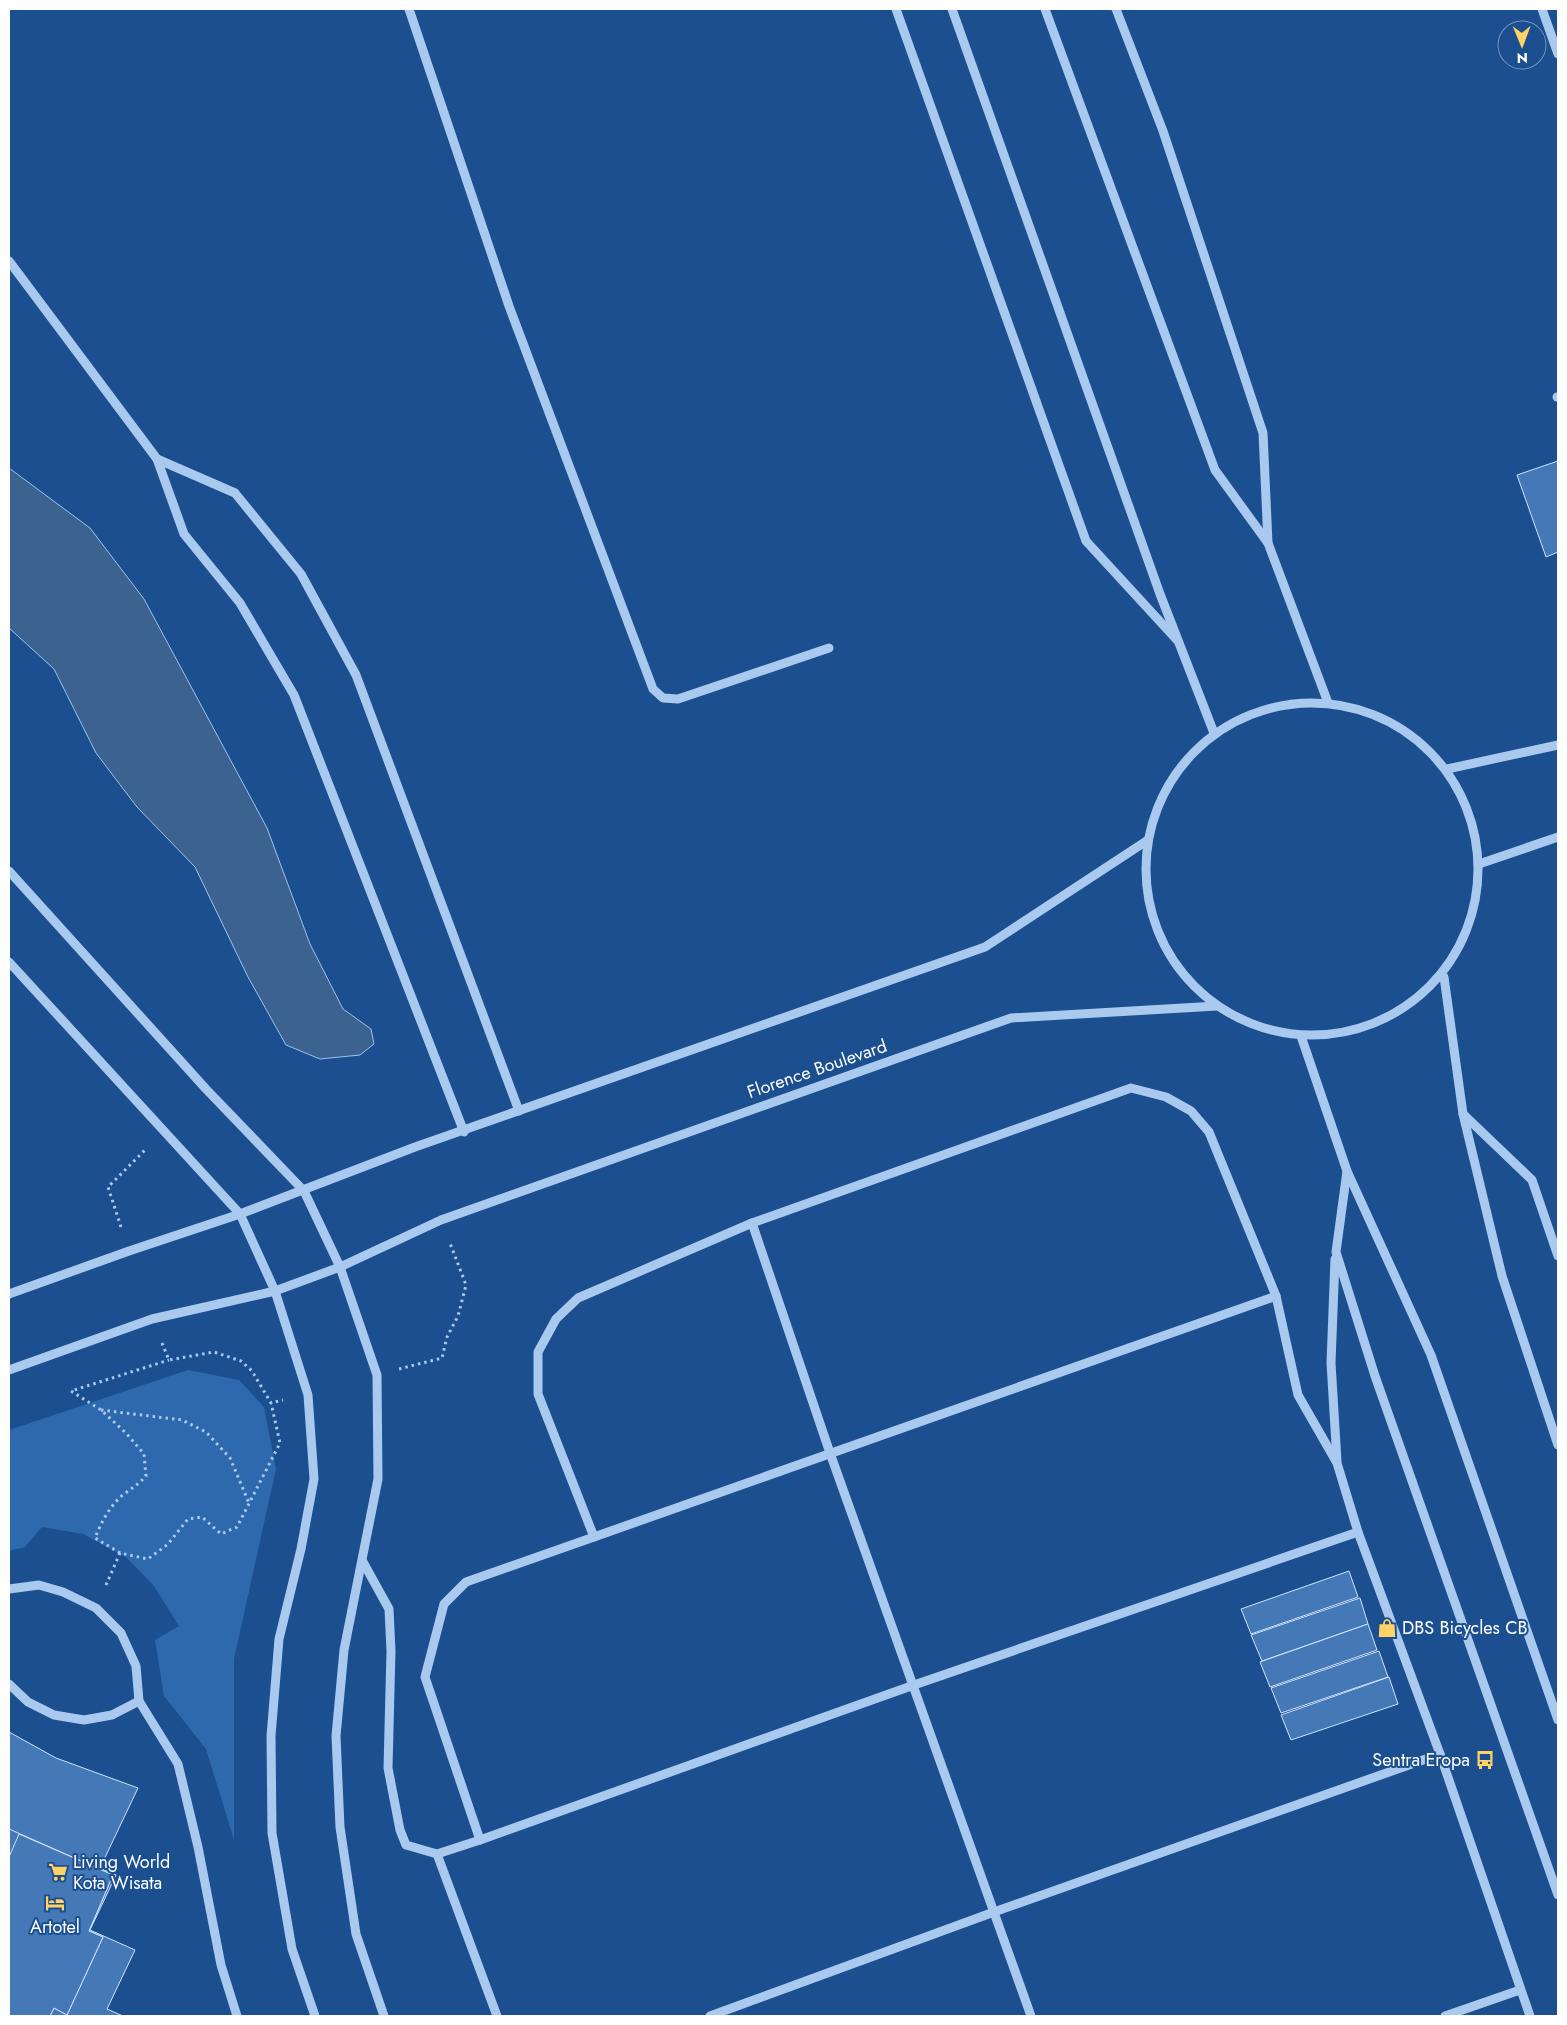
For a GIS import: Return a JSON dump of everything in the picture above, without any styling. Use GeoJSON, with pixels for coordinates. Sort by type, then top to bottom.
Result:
{"type":"FeatureCollection","features":[{"type":"Feature","properties":{"kind":"street"},"geometry":{"type":"LineString","coordinates":[[409,9],[509,306],[654,689],[663,698],[678,699],[828,648]]}},
{"type":"Feature","properties":{"kind":"street"},"geometry":{"type":"LineString","coordinates":[[896,9],[1086,542],[1180,644]]}},
{"type":"Feature","properties":{"kind":"street"},"geometry":{"type":"LineString","coordinates":[[952,9],[1156,585],[1214,733]]}},
{"type":"Feature","properties":{"kind":"street"},"geometry":{"type":"LineString","coordinates":[[1045,9],[1215,470],[1268,544],[1327,700]]}},
{"type":"Feature","properties":{"kind":"street"},"geometry":{"type":"LineString","coordinates":[[1116,9],[1163,131],[1263,433],[1268,544]]}},
{"type":"Feature","properties":{"kind":"street"},"geometry":{"type":"LineString","coordinates":[[1542,9],[1558,54]]}},
{"type":"Feature","properties":{"kind":"street"},"geometry":{"type":"LineString","coordinates":[[9,261],[158,459],[184,534],[240,603],[294,695],[464,1132]]}},
{"type":"Feature","properties":{"kind":"street"},"geometry":{"type":"LineString","coordinates":[[158,459],[235,493],[301,574],[356,675],[518,1111]]}},
{"type":"Feature","properties":{"kind":"street"},"geometry":{"type":"LineString","coordinates":[[1327,700],[1382,716],[1430,752],[1447,770],[1472,824],[1479,864],[1474,906],[1460,946],[1444,977],[1401,1010],[1360,1028],[1301,1036],[1263,1028],[1217,1006],[1179,970],[1157,932],[1146,888],[1148,840],[1163,794],[1192,755],[1214,733],[1269,710],[1327,700]]}},
{"type":"Feature","properties":{"kind":"street"},"geometry":{"type":"LineString","coordinates":[[1447,770],[1558,745]]}},
{"type":"Feature","properties":{"kind":"street"},"geometry":{"type":"LineString","coordinates":[[1479,864],[1558,837]]}},
{"type":"Feature","properties":{"kind":"street"},"geometry":{"type":"LineString","coordinates":[[9,1294],[304,1191],[416,1147],[464,1132],[518,1111],[985,947],[1148,840]]}},
{"type":"Feature","properties":{"kind":"street"},"geometry":{"type":"LineString","coordinates":[[9,871],[206,1088],[304,1191],[340,1267],[377,1374],[378,1479],[344,1650],[336,1736],[340,1827],[356,1934],[384,2016]]}},
{"type":"Feature","properties":{"kind":"street"},"geometry":{"type":"LineString","coordinates":[[9,962],[240,1214],[275,1291],[308,1395],[314,1479],[302,1549],[279,1640],[271,1736],[272,1833],[292,1950],[315,2016]]}},
{"type":"Feature","properties":{"kind":"street"},"geometry":{"type":"LineString","coordinates":[[1444,977],[1463,1114],[1502,1276],[1558,1445]]}},
{"type":"Feature","properties":{"kind":"street","name":"Florence Boulevard"},"geometry":{"type":"LineString","coordinates":[[9,1370],[152,1319],[275,1291],[340,1267],[441,1220],[1012,1018],[1217,1006]]}},
{"type":"Feature","properties":{"kind":"street"},"geometry":{"type":"LineString","coordinates":[[1301,1036],[1347,1171],[1431,1355],[1558,1720]]}},
{"type":"Feature","properties":{"kind":"street"},"geometry":{"type":"LineString","coordinates":[[594,1537],[538,1394],[538,1352],[556,1319],[578,1298],[752,1223],[1131,1088],[1166,1097],[1191,1111],[1208,1132],[1276,1296],[1298,1395],[1337,1463],[1358,1532],[1440,1754],[1530,2016]]}},
{"type":"Feature","properties":{"kind":"street"},"geometry":{"type":"LineString","coordinates":[[1463,1114],[1532,1180],[1558,1256]]}},
{"type":"Feature","properties":{"kind":"street"},"geometry":{"type":"LineString","coordinates":[[1337,1463],[1331,1363],[1336,1252],[1347,1171]]}},
{"type":"Feature","properties":{"kind":"street"},"geometry":{"type":"LineString","coordinates":[[752,1223],[830,1453],[1031,2016]]}},
{"type":"Feature","properties":{"kind":"street"},"geometry":{"type":"LineString","coordinates":[[1336,1252],[1375,1376],[1558,1895]]}},
{"type":"Feature","properties":{"kind":"street"},"geometry":{"type":"LineString","coordinates":[[480,1840],[425,1678],[444,1604],[466,1582],[1276,1296]]}},
{"type":"Feature","properties":{"kind":"street"},"geometry":{"type":"LineString","coordinates":[[363,1562],[389,1609],[392,1651],[388,1768],[400,1830],[406,1845],[438,1854],[914,1685],[1358,1532]]}},
{"type":"Feature","properties":{"kind":"street"},"geometry":{"type":"LineString","coordinates":[[9,1590],[39,1585],[63,1592],[96,1608],[121,1633],[136,1666],[139,1701],[178,1764],[198,1847],[221,1965],[237,2016]]}},
{"type":"Feature","properties":{"kind":"street"},"geometry":{"type":"LineString","coordinates":[[9,1684],[28,1702],[54,1716],[84,1720],[112,1715],[139,1701]]}},
{"type":"Feature","properties":{"kind":"street"},"geometry":{"type":"LineString","coordinates":[[710,2016],[994,1912],[1440,1754]]}},
{"type":"Feature","properties":{"kind":"street"},"geometry":{"type":"LineString","coordinates":[[438,1854],[497,2016]]}},
{"type":"Feature","properties":{"kind":"street"},"geometry":{"type":"LineString","coordinates":[[1445,2016],[1520,1990]]}},
{"type":"Feature","properties":{"kind":"path"},"geometry":{"type":"LineString","coordinates":[[129,1251],[108,1187],[164,1130]]}},
{"type":"Feature","properties":{"kind":"path"},"geometry":{"type":"LineString","coordinates":[[377,1374],[442,1358],[447,1337],[458,1316],[466,1285],[441,1220]]}},
{"type":"Feature","properties":{"kind":"path"},"geometry":{"type":"LineString","coordinates":[[152,1319],[169,1360]]}},
{"type":"Feature","properties":{"kind":"path"},"geometry":{"type":"LineString","coordinates":[[214,1352],[241,1362],[252,1371],[271,1403],[280,1442],[237,1527],[221,1534],[202,1517],[188,1519],[168,1544],[148,1559],[120,1553],[94,1538],[100,1524],[118,1500],[146,1476],[147,1468],[144,1454],[101,1410],[71,1391],[169,1360],[214,1352]]}},
{"type":"Feature","properties":{"kind":"path"},"geometry":{"type":"LineString","coordinates":[[271,1403],[308,1395]]}},
{"type":"Feature","properties":{"kind":"path"},"geometry":{"type":"LineString","coordinates":[[101,1410],[182,1420],[206,1432],[230,1458],[249,1503]]}},
{"type":"Feature","properties":{"kind":"path"},"geometry":{"type":"LineString","coordinates":[[96,1608],[120,1553]]}},
{"type":"Feature","properties":{"kind":"shaded area"},"geometry":{"type":"Polygon","coordinates":[[[9,468],[90,528],[144,599],[267,828],[310,944],[343,1009],[371,1029],[374,1044],[360,1055],[320,1059],[286,1045],[248,977],[195,867],[137,807],[96,753],[54,669],[9,628],[9,468]]]}},
{"type":"Feature","properties":{"kind":"shaded area"},"geometry":{"type":"Polygon","coordinates":[[[188,1370],[239,1380],[264,1407],[276,1469],[234,1659],[234,1840],[206,1749],[164,1696],[155,1640],[179,1626],[154,1586],[126,1557],[83,1534],[42,1527],[25,1547],[9,1551],[9,1430],[188,1370]]]}},
{"type":"Feature","properties":{"kind":"building"},"geometry":{"type":"Polygon","coordinates":[[[1558,461],[1558,552],[1546,557],[1517,475],[1558,461]]]}},
{"type":"Feature","properties":{"kind":"building"},"geometry":{"type":"Polygon","coordinates":[[[1349,1571],[1358,1597],[1251,1634],[1241,1609],[1349,1571]]]}},
{"type":"Feature","properties":{"kind":"building"},"geometry":{"type":"Polygon","coordinates":[[[1360,1598],[1368,1624],[1262,1661],[1251,1635],[1360,1598]]]}},
{"type":"Feature","properties":{"kind":"building"},"geometry":{"type":"Polygon","coordinates":[[[1368,1624],[1377,1650],[1270,1687],[1260,1662],[1368,1624]]]}},
{"type":"Feature","properties":{"kind":"building"},"geometry":{"type":"Polygon","coordinates":[[[1379,1651],[1388,1677],[1281,1713],[1271,1688],[1379,1651]]]}},
{"type":"Feature","properties":{"kind":"building"},"geometry":{"type":"Polygon","coordinates":[[[1389,1677],[1398,1704],[1291,1740],[1281,1715],[1389,1677]]]}},
{"type":"Feature","properties":{"kind":"building","name":"Living World Kota Wisata"},"geometry":{"type":"Polygon","coordinates":[[[9,1732],[56,1758],[138,1788],[100,1868],[116,1875],[90,1930],[135,1950],[107,2009],[123,2016],[9,2016],[9,1732]]]}},
{"type":"Feature","properties":{"kind":"building","name":"Artotel"},"geometry":{"type":"Polygon","coordinates":[[[9,1829],[113,1875],[89,1931],[103,1937],[67,2015],[54,2008],[50,2016],[9,2016],[9,1829]]]}},
{"type":"Feature","properties":{"kind":"building","name":"Artotel"},"geometry":{"type":"Polygon","coordinates":[[[19,1834],[113,1875],[89,1931],[103,1937],[67,2015],[54,2008],[50,2016],[9,2016],[9,1857],[19,1834]]]}},
{"type":"Feature","properties":{"kind":"place","name":"DBS Bicycles CB"},"geometry":{"type":"Point","coordinates":[1387,1628]}},
{"type":"Feature","properties":{"kind":"place","name":"Sentra Eropa"},"geometry":{"type":"Point","coordinates":[1485,1760]}},
{"type":"Feature","properties":{"kind":"place","name":"Living World Kota Wisata"},"geometry":{"type":"Point","coordinates":[58,1872]}},
{"type":"Feature","properties":{"kind":"place","name":"Artotel"},"geometry":{"type":"Point","coordinates":[55,1903]}}]}
